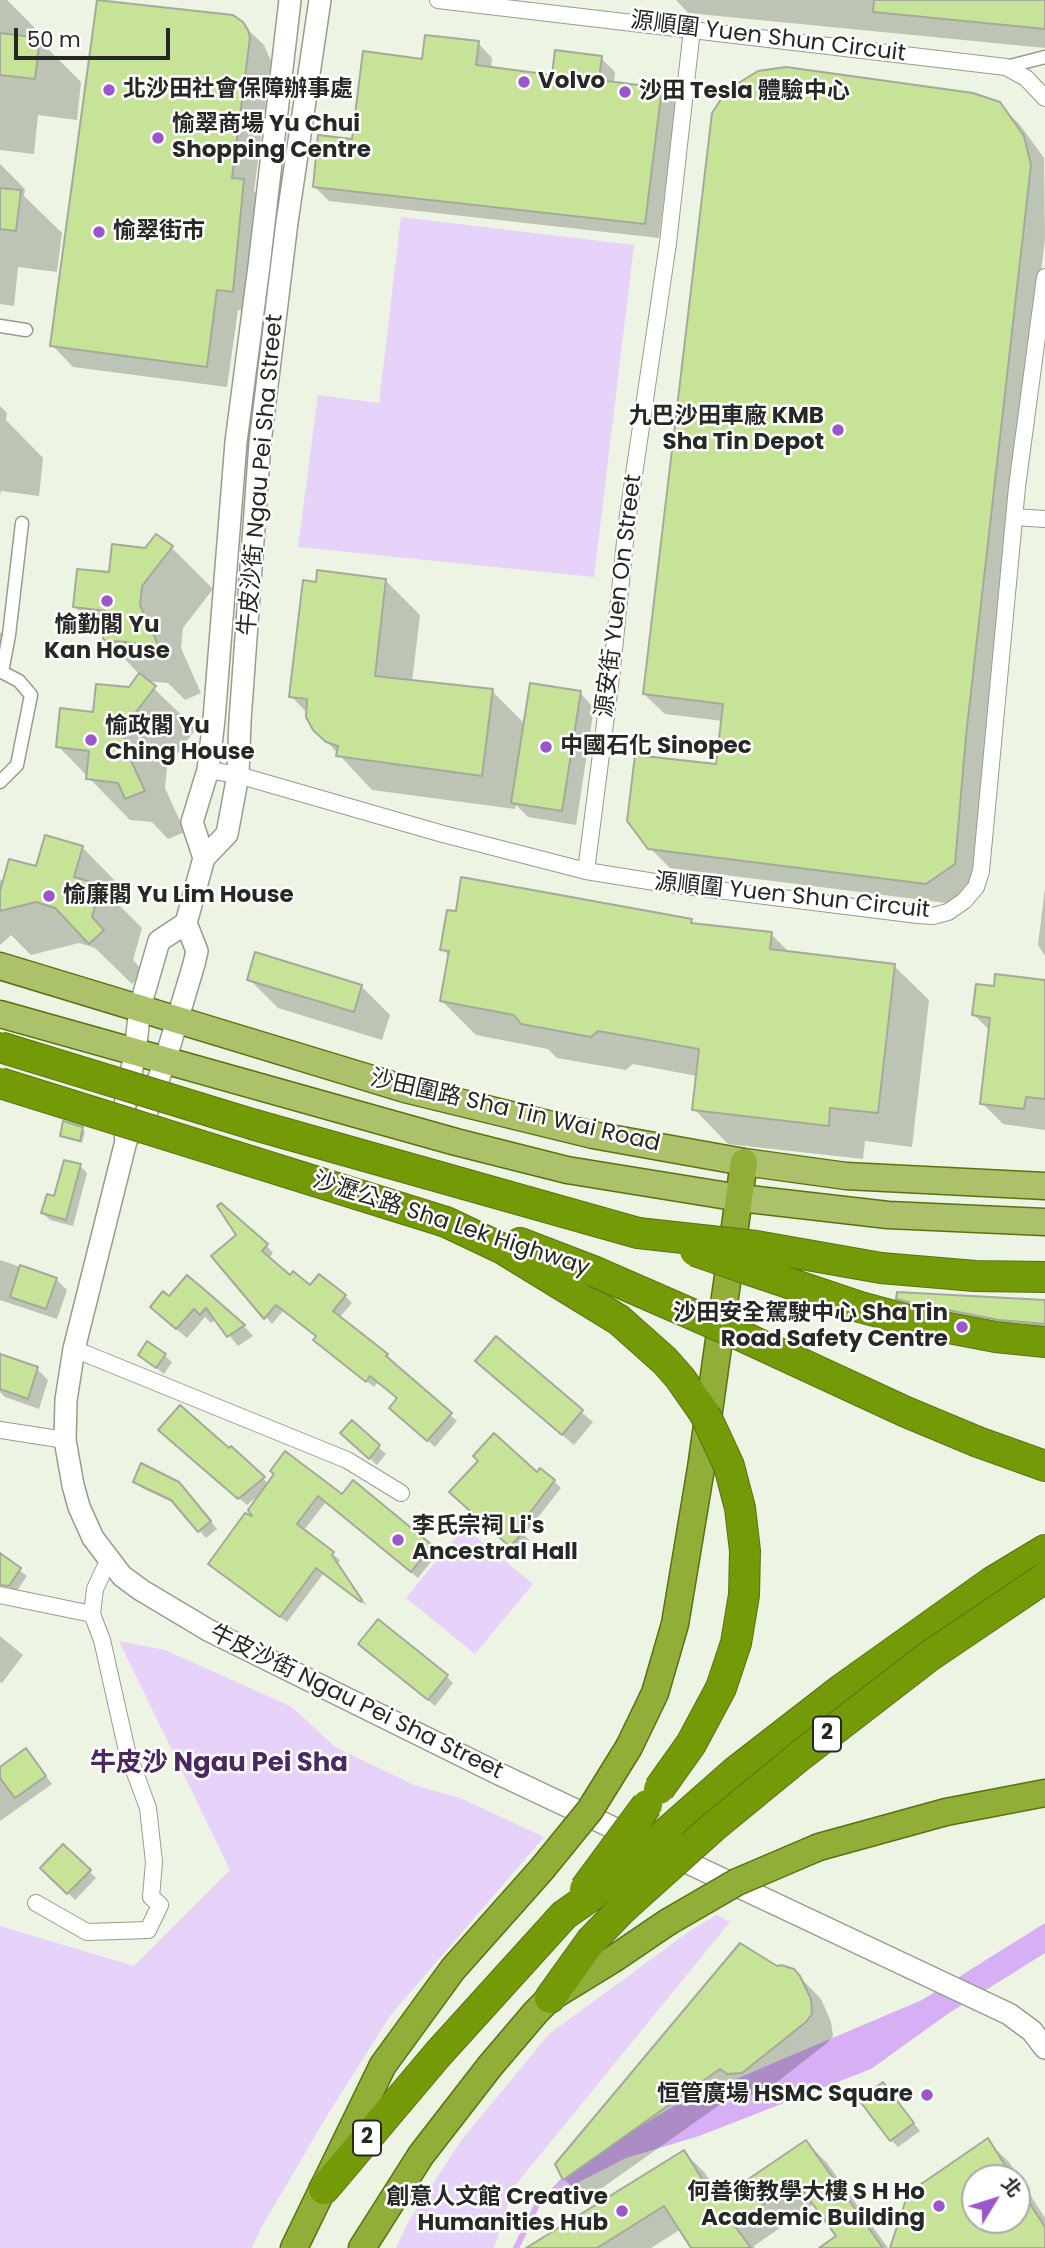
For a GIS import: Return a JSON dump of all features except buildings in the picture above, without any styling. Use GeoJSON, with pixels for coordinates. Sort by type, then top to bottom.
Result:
{"type":"FeatureCollection","features":[{"type":"Feature","properties":{"kind":"highway","name":"沙瀝公路 Sha Lek Highway"},"geometry":{"type":"LineString","coordinates":[[0,1046],[255,1125],[638,1233],[860,1307],[965,1332],[1045,1342]]}},
{"type":"Feature","properties":{"kind":"highway","name":"沙瀝公路 Sha Lek Highway"},"geometry":{"type":"LineString","coordinates":[[0,1083],[514,1241],[604,1276],[733,1332],[906,1412],[1045,1466]]}},
{"type":"Feature","properties":{"kind":"highway"},"geometry":{"type":"LineString","coordinates":[[324,2189],[383,2066],[453,1969],[542,1869],[590,1810],[629,1747],[655,1693],[675,1624],[701,1468],[744,1162]]}},
{"type":"Feature","properties":{"kind":"highway"},"geometry":{"type":"LineString","coordinates":[[446,1222],[503,1249],[620,1320],[648,1344],[680,1378],[705,1414],[729,1466],[740,1508],[745,1551],[744,1595],[736,1643],[721,1688],[701,1728],[679,1762],[589,1891]]}},
{"type":"Feature","properties":{"kind":"highway"},"geometry":{"type":"LineString","coordinates":[[638,1233],[756,1246],[881,1268],[975,1276],[1045,1278]]}},
{"type":"Feature","properties":{"kind":"highway","name":"2"},"geometry":{"type":"LineString","coordinates":[[294,2248],[324,2189],[438,2054],[589,1891],[788,1730],[899,1647],[992,1582],[1045,1550]]}},
{"type":"Feature","properties":{"kind":"highway","name":"2"},"geometry":{"type":"LineString","coordinates":[[362,2248],[414,2165],[455,2110],[550,1998],[591,1941],[623,1908],[739,1805],[811,1746],[929,1657],[1045,1578]]}},
{"type":"Feature","properties":{"kind":"highway"},"geometry":{"type":"LineString","coordinates":[[550,1998],[668,1922],[737,1882],[819,1847],[933,1815],[1045,1793]]}},
{"type":"Feature","properties":{"kind":"main road","name":"沙田圍路 Sha Tin Wai Road"},"geometry":{"type":"LineString","coordinates":[[0,966],[176,1018],[219,1034],[453,1102],[593,1135],[744,1162],[846,1175],[1045,1186]]}},
{"type":"Feature","properties":{"kind":"main road","name":"沙田圍路 Sha Tin Wai Road"},"geometry":{"type":"LineString","coordinates":[[0,1014],[553,1167],[740,1198],[888,1215],[1045,1222]]}},
{"type":"Feature","properties":{"kind":"street","name":"牛皮沙街 Ngau Pei Sha Street"},"geometry":{"type":"LineString","coordinates":[[204,858],[192,822],[208,770],[236,442],[289,0]]}},
{"type":"Feature","properties":{"kind":"street","name":"牛皮沙街 Ngau Pei Sha Street"},"geometry":{"type":"LineString","coordinates":[[126,1141],[143,1122],[165,1061],[197,951],[186,923],[204,858],[227,834],[239,775],[240,721],[260,443],[287,222],[320,0]]}},
{"type":"Feature","properties":{"kind":"street","name":"源順圍 Yuen Shun Circuit"},"geometry":{"type":"LineString","coordinates":[[438,0],[1006,67],[1026,78],[1045,98]]}},
{"type":"Feature","properties":{"kind":"street","name":"源安街 Yuen On Street"},"geometry":{"type":"LineString","coordinates":[[586,871],[612,668],[627,522],[668,243],[692,29]]}},
{"type":"Feature","properties":{"kind":"street"},"geometry":{"type":"LineString","coordinates":[[1006,67],[1045,57]]}},
{"type":"Feature","properties":{"kind":"street","name":"源順圍 Yuen Shun Circuit"},"geometry":{"type":"LineString","coordinates":[[208,770],[239,775],[443,834],[586,871],[918,915],[933,916],[948,912],[964,901],[976,887],[981,871],[1015,517],[1045,277]]}},
{"type":"Feature","properties":{"kind":"street"},"geometry":{"type":"LineString","coordinates":[[0,326],[26,330]]}},
{"type":"Feature","properties":{"kind":"street"},"geometry":{"type":"LineString","coordinates":[[1015,517],[1045,519]]}},
{"type":"Feature","properties":{"kind":"street"},"geometry":{"type":"LineString","coordinates":[[0,782],[16,765],[32,695],[19,681],[2,671],[9,635],[22,523]]}},
{"type":"Feature","properties":{"kind":"street","name":"牛皮沙街 Ngau Pei Sha Street"},"geometry":{"type":"LineString","coordinates":[[186,923],[159,941],[140,1007],[124,1115],[126,1141],[74,1349],[66,1400],[65,1440],[79,1507],[93,1538],[109,1559],[122,1576],[141,1590],[208,1630],[495,1772],[1009,2014],[1032,2031],[1045,2048]]}},
{"type":"Feature","properties":{"kind":"street"},"geometry":{"type":"LineString","coordinates":[[74,1349],[347,1460],[401,1493]]}},
{"type":"Feature","properties":{"kind":"street"},"geometry":{"type":"LineString","coordinates":[[0,1430],[65,1440]]}},
{"type":"Feature","properties":{"kind":"street"},"geometry":{"type":"LineString","coordinates":[[36,1903],[87,1932],[148,1930],[160,1905],[151,1897],[154,1862],[148,1808],[127,1751],[102,1640],[92,1614],[95,1589],[109,1559]]}},
{"type":"Feature","properties":{"kind":"street"},"geometry":{"type":"LineString","coordinates":[[0,1595],[92,1614]]}},
{"type":"Feature","properties":{"kind":"shaded area"},"geometry":{"type":"Polygon","coordinates":[[[401,217],[634,245],[594,577],[298,547],[318,395],[379,403],[401,217]]]}},
{"type":"Feature","properties":{"kind":"shaded area"},"geometry":{"type":"Polygon","coordinates":[[[464,1527],[533,1584],[475,1654],[406,1598],[464,1527]]]}},
{"type":"Feature","properties":{"kind":"shaded area"},"geometry":{"type":"Polygon","coordinates":[[[119,1641],[165,1650],[292,1707],[335,1747],[414,1785],[460,1798],[544,1837],[390,2016],[328,2114],[252,2248],[0,2248],[0,1926],[134,1966],[230,1870],[119,1641]]]}},
{"type":"Feature","properties":{"kind":"shaded area"},"geometry":{"type":"Polygon","coordinates":[[[717,1915],[730,1922],[513,2188],[494,2248],[396,2248],[407,2224],[460,2142],[549,2034],[691,1930],[717,1915]]]}},
{"type":"Feature","properties":{"kind":"shaded area"},"geometry":{"type":"Polygon","coordinates":[[[1045,1923],[1045,1953],[949,2013],[871,2069],[699,2136],[626,2158],[538,2203],[571,2168],[677,2104],[922,2000],[1045,1923]]]}},
{"type":"Feature","properties":{"kind":"waterway"},"geometry":{"type":"LineString","coordinates":[[516,2248],[538,2203],[544,2199]]}},
{"type":"Feature","properties":{"kind":"place","name":"Volvo"},"geometry":{"type":"Point","coordinates":[524,82]}},
{"type":"Feature","properties":{"kind":"place","name":"北沙田社會保障辦事處"},"geometry":{"type":"Point","coordinates":[109,90]}},
{"type":"Feature","properties":{"kind":"place","name":"沙田 Tesla 體驗中心"},"geometry":{"type":"Point","coordinates":[625,92]}},
{"type":"Feature","properties":{"kind":"place","name":"愉翠商場 Yu Chui Shopping Centre"},"geometry":{"type":"Point","coordinates":[158,138]}},
{"type":"Feature","properties":{"kind":"place","name":"愉翠街市"},"geometry":{"type":"Point","coordinates":[99,232]}},
{"type":"Feature","properties":{"kind":"place","name":"九巴沙田車廠 KMB Sha Tin Depot"},"geometry":{"type":"Point","coordinates":[838,430]}},
{"type":"Feature","properties":{"kind":"place","name":"愉勤閣 Yu Kan House"},"geometry":{"type":"Point","coordinates":[107,601]}},
{"type":"Feature","properties":{"kind":"place","name":"愉政閣 Yu Ching House"},"geometry":{"type":"Point","coordinates":[91,740]}},
{"type":"Feature","properties":{"kind":"place","name":"中國石化 Sinopec"},"geometry":{"type":"Point","coordinates":[546,747]}},
{"type":"Feature","properties":{"kind":"place","name":"愉廉閣 Yu Lim House"},"geometry":{"type":"Point","coordinates":[49,896]}},
{"type":"Feature","properties":{"kind":"place","name":"沙田安全駕駛中心 Sha Tin Road Safety Centre"},"geometry":{"type":"Point","coordinates":[962,1327]}},
{"type":"Feature","properties":{"kind":"place","name":"李氏宗祠 Li's Ancestral Hall"},"geometry":{"type":"Point","coordinates":[398,1540]}},
{"type":"Feature","properties":{"kind":"place","name":"恒管廣場 HSMC Square"},"geometry":{"type":"Point","coordinates":[927,2095]}},
{"type":"Feature","properties":{"kind":"place","name":"何善衡教學大樓 S H Ho Academic Building"},"geometry":{"type":"Point","coordinates":[939,2206]}},
{"type":"Feature","properties":{"kind":"place","name":"創意人文館 Creative Humanities Hub"},"geometry":{"type":"Point","coordinates":[622,2211]}},
{"type":"Feature","properties":{"kind":"district","name":"牛皮沙 Ngau Pei Sha"},"geometry":{"type":"Point","coordinates":[219,1764]}}]}
